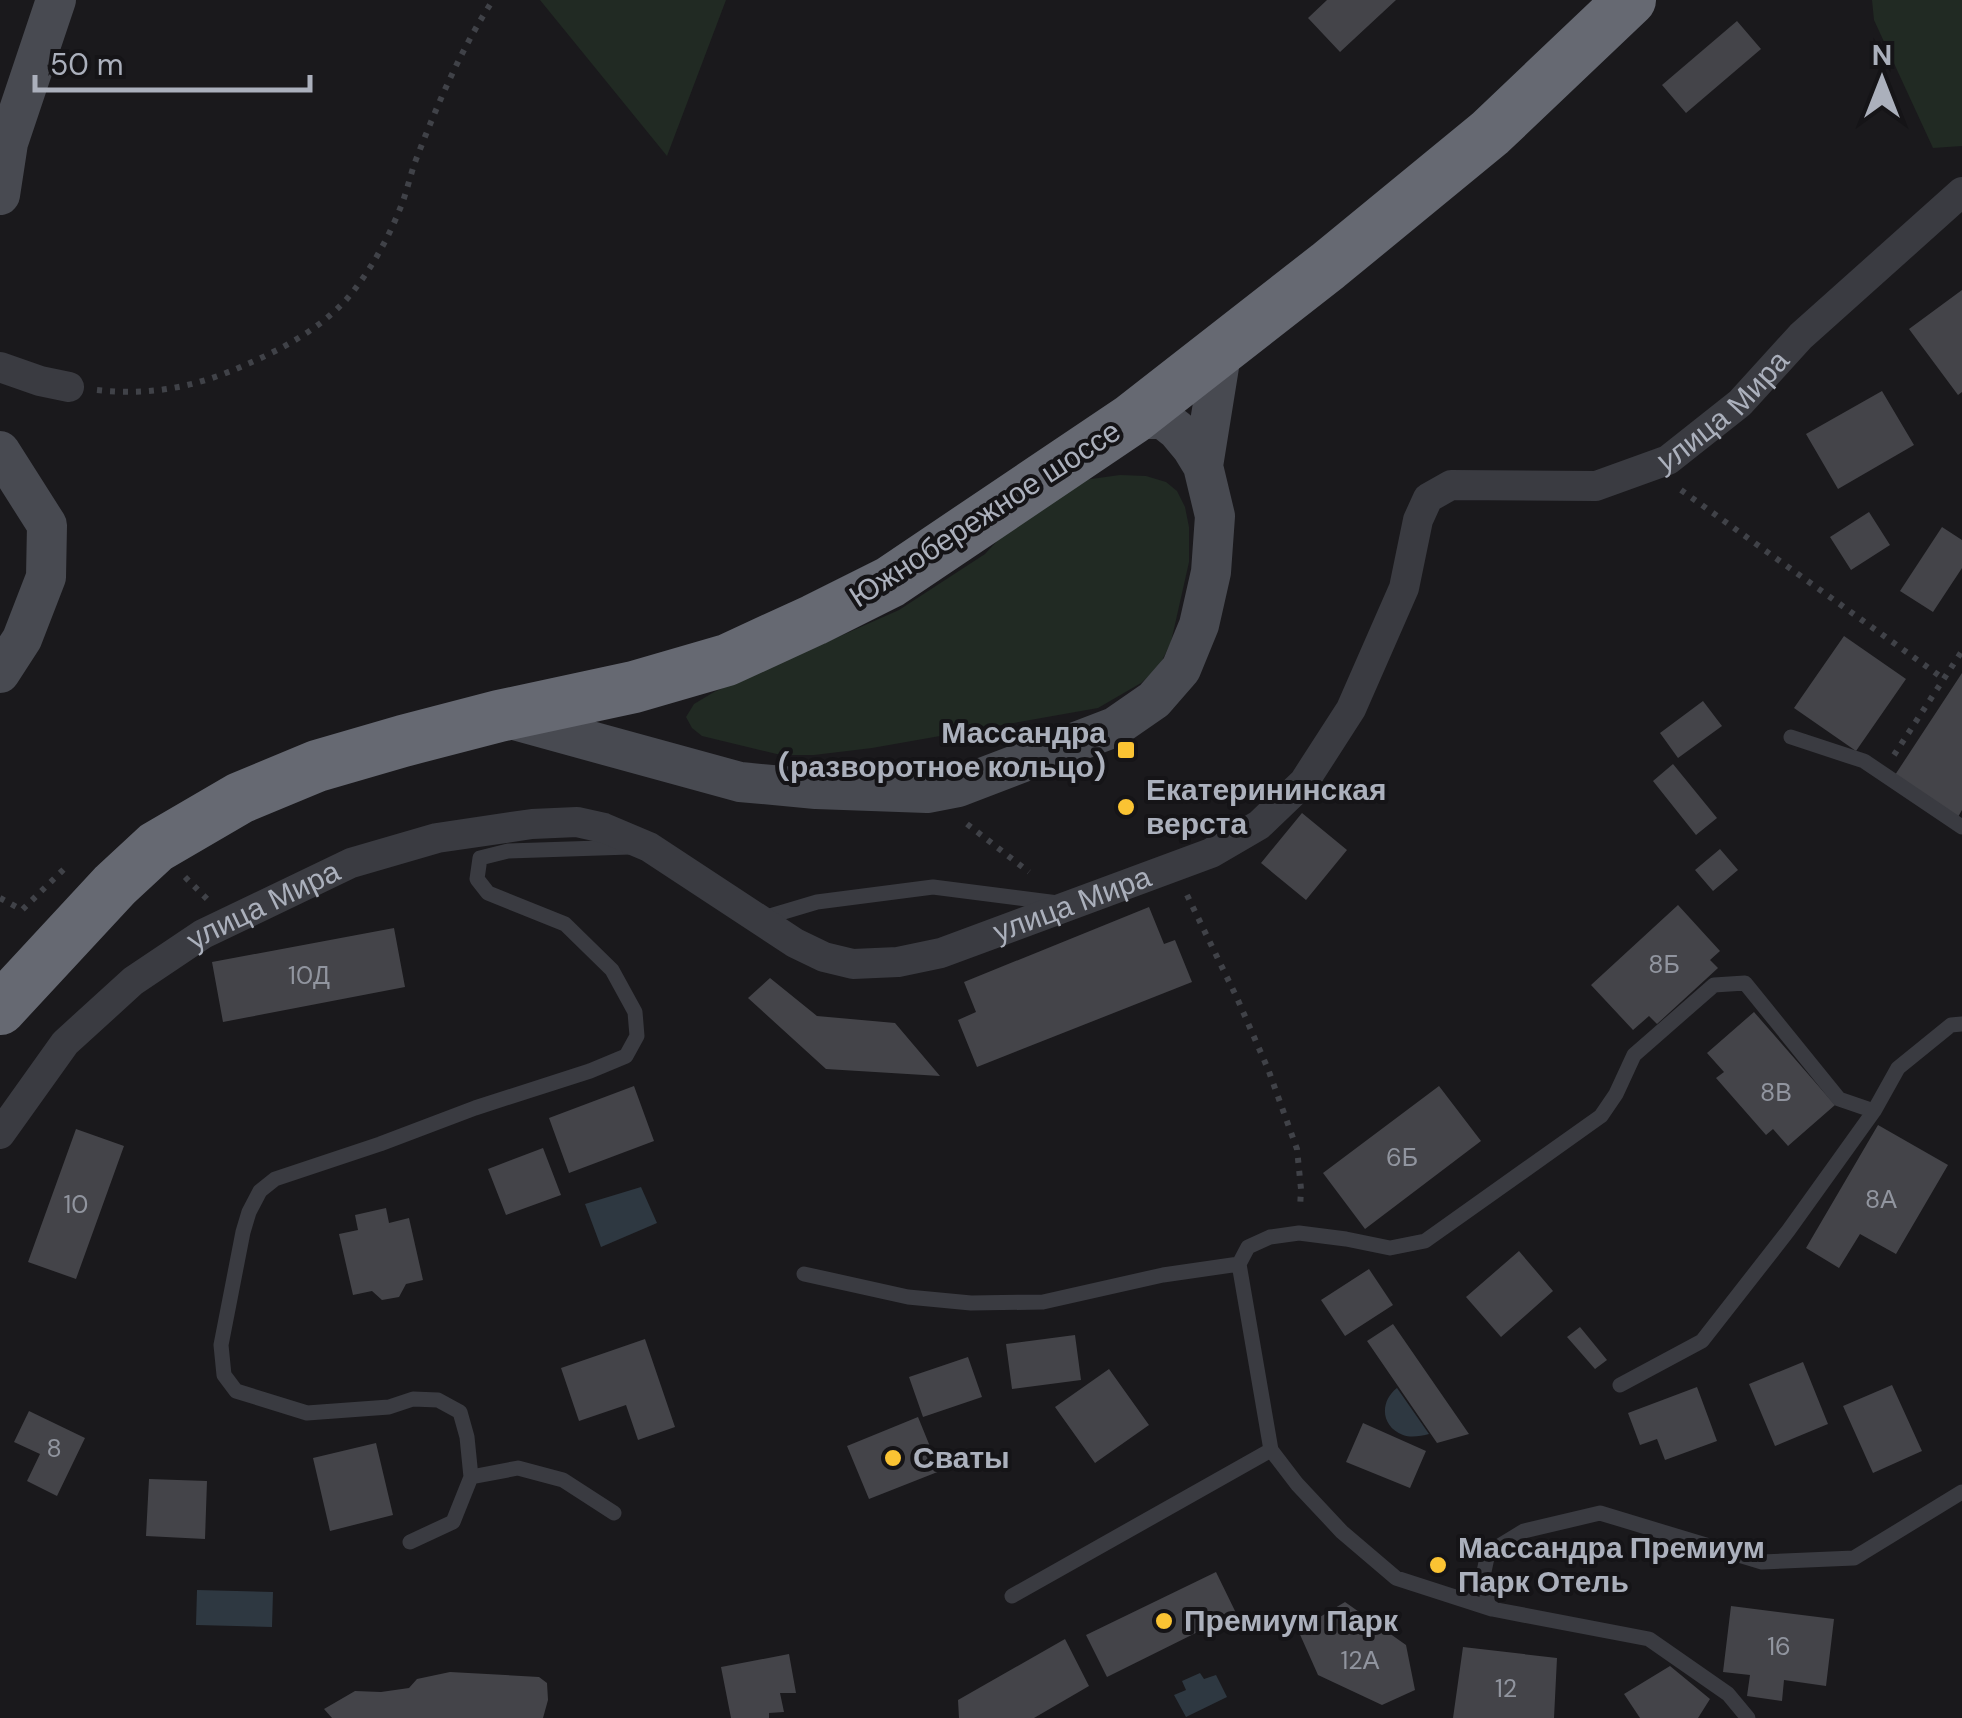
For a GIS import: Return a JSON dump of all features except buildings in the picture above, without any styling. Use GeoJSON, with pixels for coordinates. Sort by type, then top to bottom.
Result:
{"type":"FeatureCollection","features":[{"type":"Feature","properties":{"kind":"highway","name":"Южнобережное шоссе"},"geometry":{"type":"LineString","coordinates":[[0,962],[88,867],[134,827],[209,783],[302,743],[391,717],[632,664],[720,638],[800,603],[874,564],[1000,479],[1317,247],[1474,108],[1580,0]]}},
{"type":"Feature","properties":{"kind":"highway","name":"Южнобережное шоссе"},"geometry":{"type":"LineString","coordinates":[[0,1009],[115,885],[156,848],[240,798],[317,766],[727,660],[890,582],[1132,418],[1328,266],[1490,132],[1630,0]]}},
{"type":"Feature","properties":{"kind":"street"},"geometry":{"type":"LineString","coordinates":[[0,195],[8,143],[56,0]]}},
{"type":"Feature","properties":{"kind":"street","name":"улица Мира"},"geometry":{"type":"LineString","coordinates":[[0,1134],[64,1043],[133,981],[203,934],[351,864],[437,838],[532,824],[577,822],[604,828],[649,847],[795,943],[824,958],[854,964],[898,962],[941,953],[1211,853],[1259,826],[1304,782],[1350,709],[1404,588],[1418,520],[1428,498],[1451,485],[1596,486],[1668,460],[1740,403],[1801,336],[1962,192]]}},
{"type":"Feature","properties":{"kind":"street"},"geometry":{"type":"LineString","coordinates":[[1203,466],[1222,348]]}},
{"type":"Feature","properties":{"kind":"street"},"geometry":{"type":"LineString","coordinates":[[0,367],[69,387]]}},
{"type":"Feature","properties":{"kind":"street"},"geometry":{"type":"LineString","coordinates":[[499,716],[740,782],[816,790],[927,793],[958,787],[1115,727],[1154,700],[1180,669],[1199,625],[1211,572],[1214,516],[1203,466],[1192,448],[1163,419],[1132,418],[1000,479]]}},
{"type":"Feature","properties":{"kind":"street"},"geometry":{"type":"LineString","coordinates":[[0,451],[47,525],[46,578],[22,638],[0,673]]}},
{"type":"Feature","properties":{"kind":"lane"},"geometry":{"type":"LineString","coordinates":[[1791,737],[1864,761],[1962,828]]}},
{"type":"Feature","properties":{"kind":"lane"},"geometry":{"type":"LineString","coordinates":[[410,1542],[453,1522],[471,1477],[460,1412],[438,1400],[413,1399],[390,1406],[307,1413],[236,1391],[224,1376],[221,1345],[242,1232],[260,1191],[275,1179],[626,1056],[636,1036],[635,1012],[612,970],[565,924],[488,893],[477,879],[480,858],[508,851],[649,847]]}},
{"type":"Feature","properties":{"kind":"lane"},"geometry":{"type":"LineString","coordinates":[[760,919],[817,902],[934,886],[1072,905]]}},
{"type":"Feature","properties":{"kind":"lane"},"geometry":{"type":"LineString","coordinates":[[1748,1718],[1728,1694],[1649,1640],[1492,1609],[1396,1578],[1342,1532],[1271,1450],[1239,1264],[1248,1246],[1270,1237],[1299,1233],[1390,1248],[1424,1241],[1601,1116],[1634,1055],[1714,985],[1744,983],[1840,1099],[1874,1112]]}},
{"type":"Feature","properties":{"kind":"lane"},"geometry":{"type":"LineString","coordinates":[[1620,1385],[1702,1340],[1788,1231],[1874,1112],[1898,1068],[1951,1025],[1962,1024]]}},
{"type":"Feature","properties":{"kind":"lane"},"geometry":{"type":"LineString","coordinates":[[804,1274],[908,1296],[971,1303],[1043,1302],[1164,1274],[1239,1264]]}},
{"type":"Feature","properties":{"kind":"lane"},"geometry":{"type":"LineString","coordinates":[[1012,1596],[1271,1450]]}},
{"type":"Feature","properties":{"kind":"lane"},"geometry":{"type":"LineString","coordinates":[[471,1477],[518,1468],[563,1480],[614,1513]]}},
{"type":"Feature","properties":{"kind":"lane"},"geometry":{"type":"LineString","coordinates":[[1492,1609],[1482,1581],[1488,1553],[1524,1531],[1600,1513],[1762,1562],[1854,1558],[1962,1492]]}},
{"type":"Feature","properties":{"kind":"path"},"geometry":{"type":"LineString","coordinates":[[69,387],[123,393],[168,390],[212,380],[274,352],[316,325],[350,296],[377,256],[402,202],[442,94],[492,0]]}},
{"type":"Feature","properties":{"kind":"path"},"geometry":{"type":"LineString","coordinates":[[1649,468],[1944,680]]}},
{"type":"Feature","properties":{"kind":"path"},"geometry":{"type":"LineString","coordinates":[[1882,773],[1962,652]]}},
{"type":"Feature","properties":{"kind":"path"},"geometry":{"type":"LineString","coordinates":[[927,793],[1072,905]]}},
{"type":"Feature","properties":{"kind":"path"},"geometry":{"type":"LineString","coordinates":[[156,848],[230,922]]}},
{"type":"Feature","properties":{"kind":"path"},"geometry":{"type":"LineString","coordinates":[[1173,867],[1237,998],[1297,1149],[1301,1189],[1299,1233]]}},
{"type":"Feature","properties":{"kind":"path"},"geometry":{"type":"LineString","coordinates":[[0,898],[22,910]]}},
{"type":"Feature","properties":{"kind":"shaded area"},"geometry":{"type":"Polygon","coordinates":[[[540,0],[726,0],[667,156],[540,0]]]}},
{"type":"Feature","properties":{"kind":"shaded area"},"geometry":{"type":"Polygon","coordinates":[[[1872,0],[1962,0],[1962,146],[1933,148],[1874,20],[1872,0]]]}},
{"type":"Feature","properties":{"kind":"shaded area"},"geometry":{"type":"Polygon","coordinates":[[[1120,475],[1166,482],[1177,491],[1189,527],[1189,562],[1171,642],[1159,667],[1141,683],[1098,708],[814,755],[781,755],[702,736],[692,728],[686,717],[694,704],[899,610],[985,554],[1036,499],[1084,480],[1120,475]]]}},
{"type":"Feature","properties":{"kind":"shaded area"},"geometry":{"type":"Polygon","coordinates":[[[641,1187],[657,1223],[601,1247],[585,1204],[641,1187]]]}},
{"type":"Feature","properties":{"kind":"shaded area"},"geometry":{"type":"Polygon","coordinates":[[[1397,1388],[1429,1434],[1406,1436],[1390,1426],[1385,1406],[1397,1388]]]}},
{"type":"Feature","properties":{"kind":"shaded area"},"geometry":{"type":"Polygon","coordinates":[[[197,1590],[273,1592],[272,1627],[196,1625],[197,1590]]]}},
{"type":"Feature","properties":{"kind":"shaded area"},"geometry":{"type":"Polygon","coordinates":[[[1200,1673],[1204,1679],[1216,1675],[1227,1697],[1186,1717],[1174,1695],[1186,1690],[1182,1681],[1200,1673]]]}},
{"type":"Feature","properties":{"kind":"place","name":"Массандра (разворотное кольцо)"},"geometry":{"type":"Point","coordinates":[1126,750]}},
{"type":"Feature","properties":{"kind":"place","name":"Екатерининская верста"},"geometry":{"type":"Point","coordinates":[1126,807]}},
{"type":"Feature","properties":{"kind":"place","name":"Сваты"},"geometry":{"type":"Point","coordinates":[893,1458]}},
{"type":"Feature","properties":{"kind":"place","name":"Массандра Премиум Парк Отель"},"geometry":{"type":"Point","coordinates":[1438,1565]}},
{"type":"Feature","properties":{"kind":"place","name":"Премиум Парк"},"geometry":{"type":"Point","coordinates":[1164,1621]}}]}
